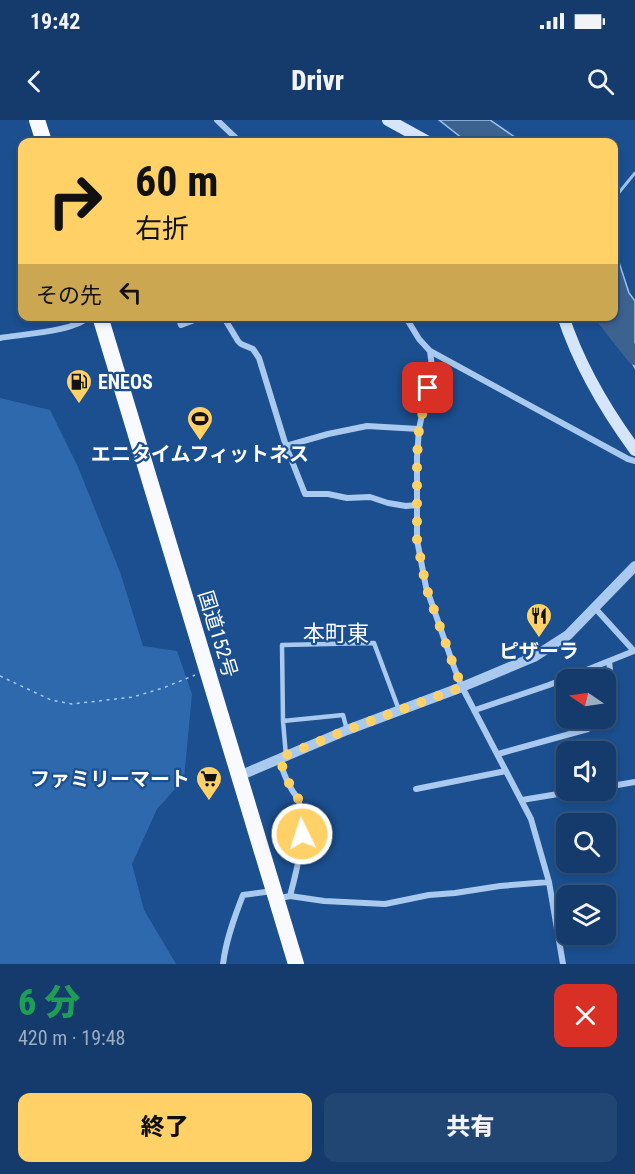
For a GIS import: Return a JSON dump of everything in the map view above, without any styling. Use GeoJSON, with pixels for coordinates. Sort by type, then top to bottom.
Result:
{"type":"FeatureCollection","features":[{"type":"Feature","properties":{"kind":"highway"},"geometry":{"type":"LineString","coordinates":[[37,120],[43,138]]}},
{"type":"Feature","properties":{"kind":"highway","name":"国道152号"},"geometry":{"type":"LineString","coordinates":[[102,321],[239,776],[280,895],[296,964]]}},
{"type":"Feature","properties":{"kind":"main road"},"geometry":{"type":"LineString","coordinates":[[388,120],[421,138]]}},
{"type":"Feature","properties":{"kind":"main road"},"geometry":{"type":"LineString","coordinates":[[565,321],[588,375],[612,418],[635,450]]}},
{"type":"Feature","properties":{"kind":"street"},"geometry":{"type":"LineString","coordinates":[[217,120],[236,138]]}},
{"type":"Feature","properties":{"kind":"street"},"geometry":{"type":"LineString","coordinates":[[0,338],[64,328],[85,321]]}},
{"type":"Feature","properties":{"kind":"street"},"geometry":{"type":"LineString","coordinates":[[180,321],[181,325],[192,321]]}},
{"type":"Feature","properties":{"kind":"street"},"geometry":{"type":"LineString","coordinates":[[226,321],[238,342],[253,349],[259,358],[286,446],[305,494],[328,494],[346,498],[370,497],[388,503],[417,505]]}},
{"type":"Feature","properties":{"kind":"street"},"geometry":{"type":"LineString","coordinates":[[408,321],[418,339],[430,351],[635,461]]}},
{"type":"Feature","properties":{"kind":"street"},"geometry":{"type":"LineString","coordinates":[[430,351],[432,368],[419,429],[417,457],[417,540],[426,587],[462,687],[531,819],[549,882],[563,964]]}},
{"type":"Feature","properties":{"kind":"street"},"geometry":{"type":"LineString","coordinates":[[286,446],[367,426],[419,429]]}},
{"type":"Feature","properties":{"kind":"street"},"geometry":{"type":"LineString","coordinates":[[239,776],[347,730],[534,657],[568,635],[635,566]]}},
{"type":"Feature","properties":{"kind":"street"},"geometry":{"type":"LineString","coordinates":[[475,710],[549,685],[634,651],[595,608]]}},
{"type":"Feature","properties":{"kind":"street"},"geometry":{"type":"LineString","coordinates":[[609,661],[610,669]]}},
{"type":"Feature","properties":{"kind":"street"},"geometry":{"type":"LineString","coordinates":[[498,754],[588,729]]}},
{"type":"Feature","properties":{"kind":"street"},"geometry":{"type":"LineString","coordinates":[[280,895],[299,861],[302,834],[302,813],[299,800],[291,788],[283,757]]}},
{"type":"Feature","properties":{"kind":"street"},"geometry":{"type":"LineString","coordinates":[[416,789],[506,771]]}},
{"type":"Feature","properties":{"kind":"street"},"geometry":{"type":"LineString","coordinates":[[616,785],[635,782]]}},
{"type":"Feature","properties":{"kind":"street"},"geometry":{"type":"LineString","coordinates":[[522,800],[556,794]]}},
{"type":"Feature","properties":{"kind":"street"},"geometry":{"type":"LineString","coordinates":[[223,964],[232,924],[243,896],[280,895],[324,901],[385,904],[429,895],[549,882]]}},
{"type":"Feature","properties":{"kind":"lane"},"geometry":{"type":"LineString","coordinates":[[283,757],[282,645],[374,643],[399,710]]}},
{"type":"Feature","properties":{"kind":"lane"},"geometry":{"type":"LineString","coordinates":[[283,721],[343,715],[347,730]]}},
{"type":"Feature","properties":{"kind":"path"},"geometry":{"type":"LineString","coordinates":[[0,676],[51,700],[72,704],[133,696],[163,688],[198,673]]}},
{"type":"Feature","properties":{"kind":"shaded area"},"geometry":{"type":"Polygon","coordinates":[[[439,120],[490,120],[516,138],[462,138],[439,120]]]}},
{"type":"Feature","properties":{"kind":"shaded area"},"geometry":{"type":"Polygon","coordinates":[[[618,259],[629,293],[635,301],[635,368],[607,321],[618,321],[618,259]]]}},
{"type":"Feature","properties":{"kind":"shaded area"},"geometry":{"type":"Polygon","coordinates":[[[0,398],[50,410],[78,467],[120,572],[143,646],[177,651],[192,694],[184,779],[157,809],[132,864],[144,910],[176,964],[0,964],[0,398]]]}},
{"type":"Feature","properties":{"kind":"waterway"},"geometry":{"type":"LineString","coordinates":[[618,194],[635,173]]}},
{"type":"Feature","properties":{"kind":"waterway"},"geometry":{"type":"LineString","coordinates":[[607,321],[635,357]]}},
{"type":"Feature","properties":{"kind":"place","name":"ENEOS"},"geometry":{"type":"Point","coordinates":[79,405]}},
{"type":"Feature","properties":{"kind":"place","name":"エニタイムフィットネス"},"geometry":{"type":"Point","coordinates":[200,442]}},
{"type":"Feature","properties":{"kind":"place","name":"ピザーラ"},"geometry":{"type":"Point","coordinates":[539,639]}},
{"type":"Feature","properties":{"kind":"place","name":"ファミリーマート"},"geometry":{"type":"Point","coordinates":[209,802]}},
{"type":"Feature","properties":{"kind":"district","name":"本町東"},"geometry":{"type":"Point","coordinates":[336,633]}},
{"type":"Feature","properties":{"kind":"route"},"geometry":{"type":"LineString","coordinates":[[302,834],[302,813],[299,800],[291,788],[279,758],[462,687],[426,587],[417,540],[419,429],[428,388]]}}]}
